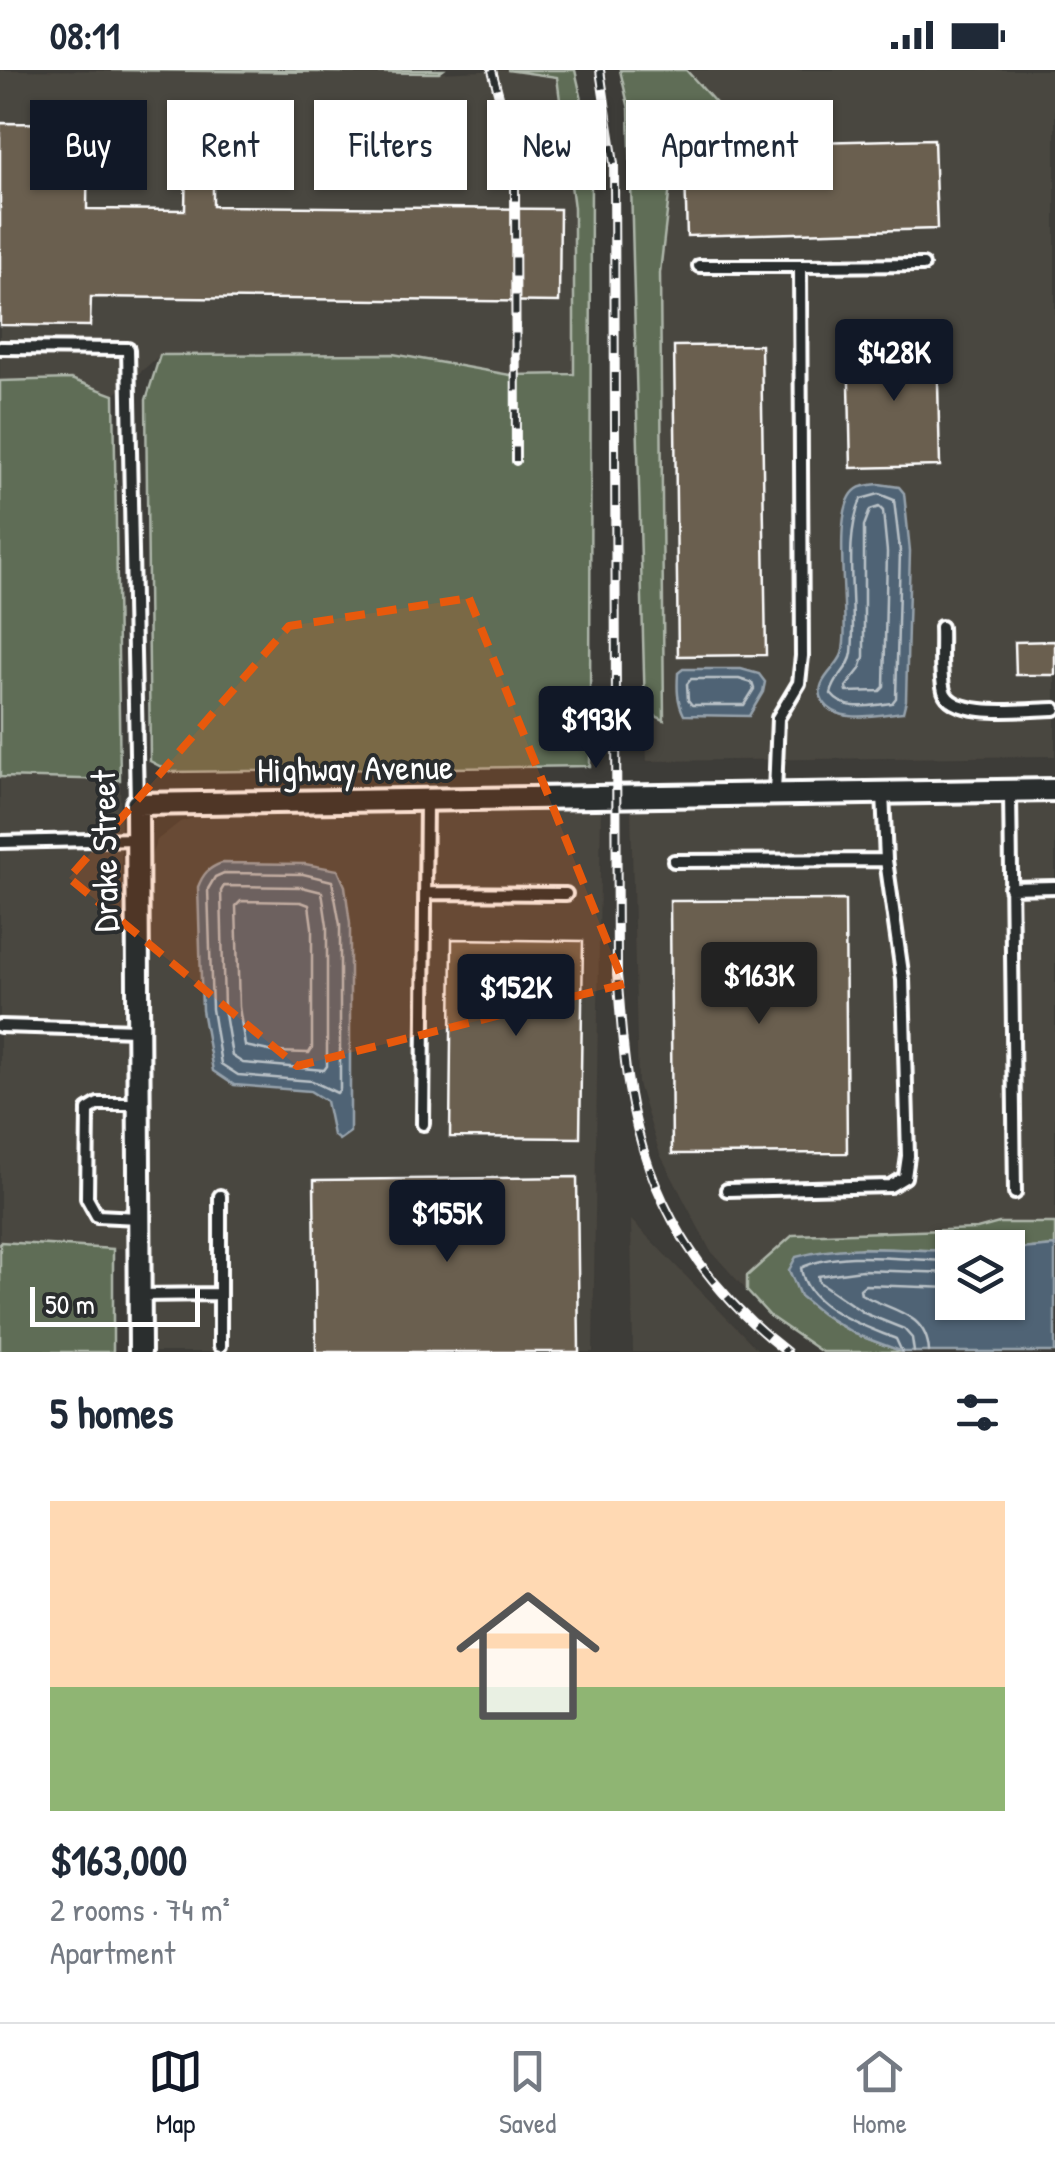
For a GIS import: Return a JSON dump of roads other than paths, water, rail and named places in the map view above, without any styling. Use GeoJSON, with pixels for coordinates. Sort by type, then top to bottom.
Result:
{"type":"FeatureCollection","features":[{"type":"Feature","properties":{"kind":"street","name":"Highway Avenue"},"geometry":{"type":"LineString","coordinates":[[137,804],[1055,790]]}},
{"type":"Feature","properties":{"kind":"street","name":"Drake Street"},"geometry":{"type":"LineString","coordinates":[[137,804],[140,1352]]}},
{"type":"Feature","properties":{"kind":"lane"},"geometry":{"type":"LineString","coordinates":[[700,266],[924,265]]}},
{"type":"Feature","properties":{"kind":"lane"},"geometry":{"type":"LineString","coordinates":[[775,793],[778,718],[799,682],[802,656],[800,266]]}},
{"type":"Feature","properties":{"kind":"lane","name":"Drake Street"},"geometry":{"type":"LineString","coordinates":[[0,348],[128,348],[137,804]]}},
{"type":"Feature","properties":{"kind":"lane"},"geometry":{"type":"LineString","coordinates":[[941,627],[944,692],[952,704],[977,710],[1055,709]]}},
{"type":"Feature","properties":{"kind":"lane"},"geometry":{"type":"LineString","coordinates":[[1010,790],[1015,1193]]}},
{"type":"Feature","properties":{"kind":"lane"},"geometry":{"type":"LineString","coordinates":[[727,1190],[890,1186],[905,1177],[908,1156],[903,980],[886,860],[883,792]]}},
{"type":"Feature","properties":{"kind":"lane"},"geometry":{"type":"LineString","coordinates":[[423,1124],[426,799]]}},
{"type":"Feature","properties":{"kind":"lane"},"geometry":{"type":"LineString","coordinates":[[0,842],[138,839]]}},
{"type":"Feature","properties":{"kind":"lane"},"geometry":{"type":"LineString","coordinates":[[674,862],[886,860]]}},
{"type":"Feature","properties":{"kind":"lane"},"geometry":{"type":"LineString","coordinates":[[1010,888],[1055,887]]}},
{"type":"Feature","properties":{"kind":"lane"},"geometry":{"type":"LineString","coordinates":[[426,893],[566,894]]}},
{"type":"Feature","properties":{"kind":"lane"},"geometry":{"type":"LineString","coordinates":[[0,1026],[138,1030]]}},
{"type":"Feature","properties":{"kind":"lane"},"geometry":{"type":"LineString","coordinates":[[139,1104],[98,1104],[88,1110],[87,1198],[97,1216],[140,1218]]}},
{"type":"Feature","properties":{"kind":"lane"},"geometry":{"type":"LineString","coordinates":[[220,1196],[220,1346]]}},
{"type":"Feature","properties":{"kind":"lane"},"geometry":{"type":"LineString","coordinates":[[140,1295],[220,1294]]}},
{"type":"Feature","properties":{"kind":"water"},"geometry":{"type":"Polygon","coordinates":[[[879,484],[899,487],[904,493],[910,551],[906,700],[903,712],[849,716],[830,709],[820,694],[823,682],[842,654],[842,541],[848,500],[857,489],[879,484]]]}},
{"type":"Feature","properties":{"kind":"water"},"geometry":{"type":"Polygon","coordinates":[[[683,669],[741,669],[759,674],[765,682],[763,692],[749,716],[684,715],[678,690],[678,673],[683,669]]]}},
{"type":"Feature","properties":{"kind":"water"},"geometry":{"type":"Polygon","coordinates":[[[222,863],[305,864],[338,870],[345,886],[350,924],[350,1132],[339,1140],[333,1135],[326,1101],[310,1091],[234,1085],[213,1071],[202,1010],[198,887],[207,872],[222,863]]]}},
{"type":"Feature","properties":{"kind":"water"},"geometry":{"type":"Polygon","coordinates":[[[1055,1246],[1055,1352],[903,1352],[855,1334],[822,1314],[800,1296],[789,1270],[796,1257],[835,1250],[935,1250],[935,1320],[1025,1320],[1025,1249],[1055,1246]]]}},
{"type":"Feature","properties":{"kind":"railway"},"geometry":{"type":"LineString","coordinates":[[492,70],[507,126],[515,183],[516,461]]}},
{"type":"Feature","properties":{"kind":"railway"},"geometry":{"type":"LineString","coordinates":[[600,70],[614,164],[617,975],[627,1075],[649,1167],[682,1236],[728,1298],[787,1352]]}}]}
